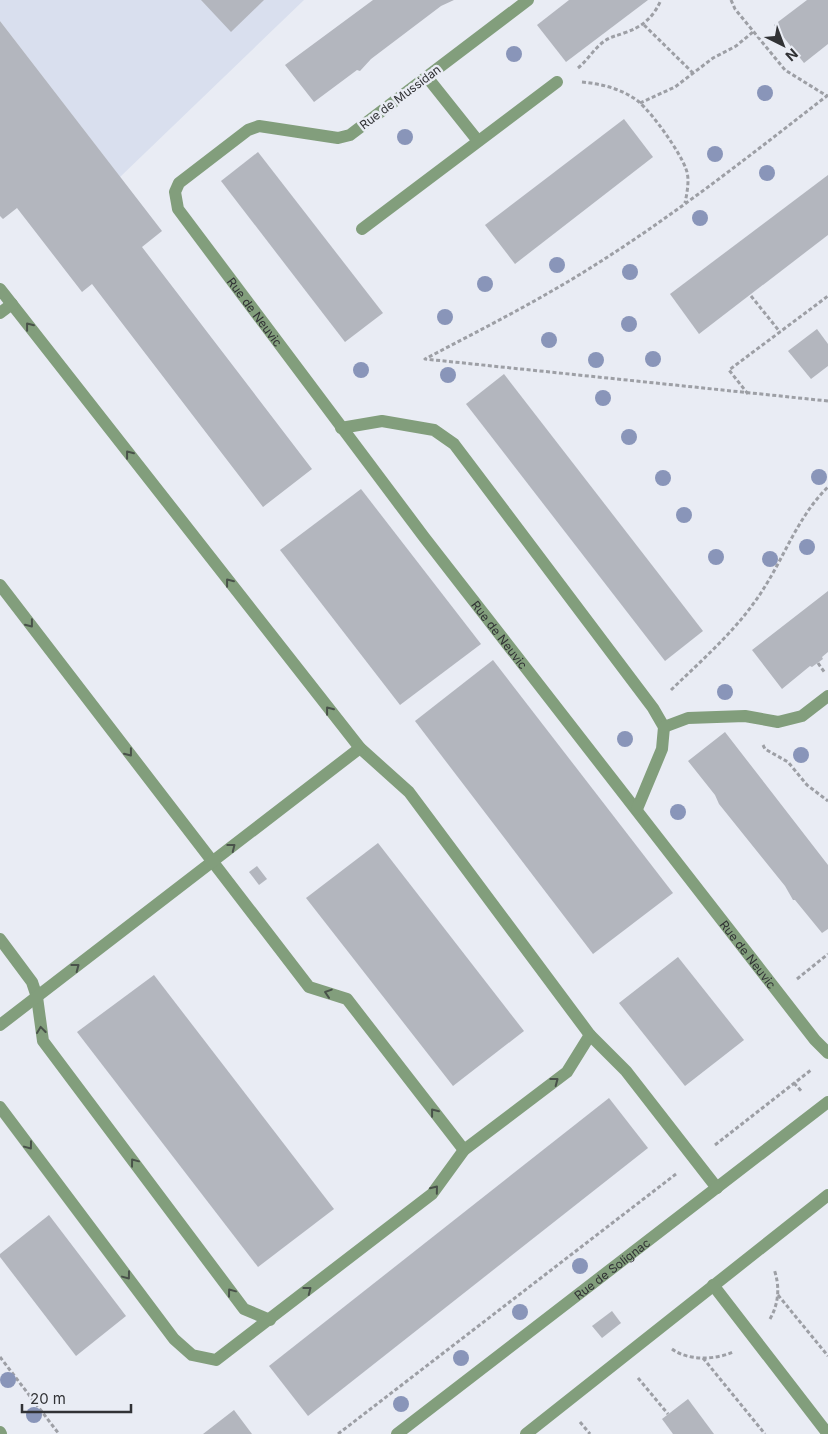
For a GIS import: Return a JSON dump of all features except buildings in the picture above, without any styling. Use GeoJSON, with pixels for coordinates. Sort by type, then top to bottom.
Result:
{"type":"FeatureCollection","features":[{"type":"Feature","properties":{"kind":"street","name":"Rue de Mussidan"},"geometry":{"type":"LineString","coordinates":[[178,210],[175,192],[179,182],[248,130],[259,126],[276,127],[338,138],[350,135],[528,0]]}},
{"type":"Feature","properties":{"kind":"street"},"geometry":{"type":"LineString","coordinates":[[427,77],[478,141]]}},
{"type":"Feature","properties":{"kind":"street"},"geometry":{"type":"LineString","coordinates":[[362,229],[557,82]]}},
{"type":"Feature","properties":{"kind":"street","name":"Rue de Neuvic"},"geometry":{"type":"LineString","coordinates":[[178,210],[341,428],[815,1040],[828,1053]]}},
{"type":"Feature","properties":{"kind":"street"},"geometry":{"type":"LineString","coordinates":[[0,289],[360,748],[409,792],[590,1035],[626,1071],[717,1188]]}},
{"type":"Feature","properties":{"kind":"street"},"geometry":{"type":"LineString","coordinates":[[0,313],[12,304]]}},
{"type":"Feature","properties":{"kind":"street"},"geometry":{"type":"LineString","coordinates":[[341,428],[382,421],[434,430],[454,444],[653,708],[664,727],[662,749],[637,809]]}},
{"type":"Feature","properties":{"kind":"street"},"geometry":{"type":"LineString","coordinates":[[0,585],[309,987],[347,999],[464,1150]]}},
{"type":"Feature","properties":{"kind":"street"},"geometry":{"type":"LineString","coordinates":[[664,727],[688,718],[745,716],[778,722],[802,716],[828,696]]}},
{"type":"Feature","properties":{"kind":"street"},"geometry":{"type":"LineString","coordinates":[[0,1025],[360,748]]}},
{"type":"Feature","properties":{"kind":"street"},"geometry":{"type":"LineString","coordinates":[[0,939],[32,982],[37,996],[43,1041],[244,1308],[270,1320]]}},
{"type":"Feature","properties":{"kind":"street"},"geometry":{"type":"LineString","coordinates":[[0,1107],[174,1339],[192,1355],[216,1360],[432,1194],[464,1150],[567,1072],[590,1035]]}},
{"type":"Feature","properties":{"kind":"street","name":"Rue de Solignac"},"geometry":{"type":"LineString","coordinates":[[396,1434],[828,1102]]}},
{"type":"Feature","properties":{"kind":"street"},"geometry":{"type":"LineString","coordinates":[[528,1433],[828,1195]]}},
{"type":"Feature","properties":{"kind":"street"},"geometry":{"type":"LineString","coordinates":[[713,1285],[828,1434]]}},
{"type":"Feature","properties":{"kind":"path"},"geometry":{"type":"LineString","coordinates":[[557,82],[580,66],[603,42],[612,36],[644,25],[653,15],[661,0]]}},
{"type":"Feature","properties":{"kind":"path"},"geometry":{"type":"LineString","coordinates":[[731,0],[734,9],[785,70],[828,96],[684,204],[587,270],[534,301],[425,359],[828,402]]}},
{"type":"Feature","properties":{"kind":"path"},"geometry":{"type":"LineString","coordinates":[[644,25],[693,73]]}},
{"type":"Feature","properties":{"kind":"path"},"geometry":{"type":"LineString","coordinates":[[640,103],[675,87],[713,58],[736,46],[753,32]]}},
{"type":"Feature","properties":{"kind":"path"},"geometry":{"type":"LineString","coordinates":[[557,82],[605,85],[640,103],[674,146],[687,170],[688,190],[684,204]]}},
{"type":"Feature","properties":{"kind":"path"},"geometry":{"type":"LineString","coordinates":[[751,296],[780,332]]}},
{"type":"Feature","properties":{"kind":"path"},"geometry":{"type":"LineString","coordinates":[[748,394],[729,370],[828,296]]}},
{"type":"Feature","properties":{"kind":"path"},"geometry":{"type":"LineString","coordinates":[[653,708],[734,627],[764,590],[801,522],[828,487]]}},
{"type":"Feature","properties":{"kind":"path"},"geometry":{"type":"LineString","coordinates":[[745,716],[765,748],[788,762],[807,785],[828,801]]}},
{"type":"Feature","properties":{"kind":"path"},"geometry":{"type":"LineString","coordinates":[[779,993],[828,954]]}},
{"type":"Feature","properties":{"kind":"path"},"geometry":{"type":"LineString","coordinates":[[338,1434],[813,1068],[800,1050],[815,1040]]}},
{"type":"Feature","properties":{"kind":"path"},"geometry":{"type":"LineString","coordinates":[[778,1295],[828,1356]]}},
{"type":"Feature","properties":{"kind":"path"},"geometry":{"type":"LineString","coordinates":[[0,1358],[59,1434]]}},
{"type":"Feature","properties":{"kind":"path"},"geometry":{"type":"LineString","coordinates":[[703,1358],[765,1434]]}},
{"type":"Feature","properties":{"kind":"path"},"geometry":{"type":"LineString","coordinates":[[634,1372],[668,1414]]}},
{"type":"Feature","properties":{"kind":"path"},"geometry":{"type":"LineString","coordinates":[[576,1417],[590,1434]]}},
{"type":"Feature","properties":{"kind":"shaded area"},"geometry":{"type":"Polygon","coordinates":[[[0,0],[304,0],[120,177],[0,21],[0,0]]]}}]}
